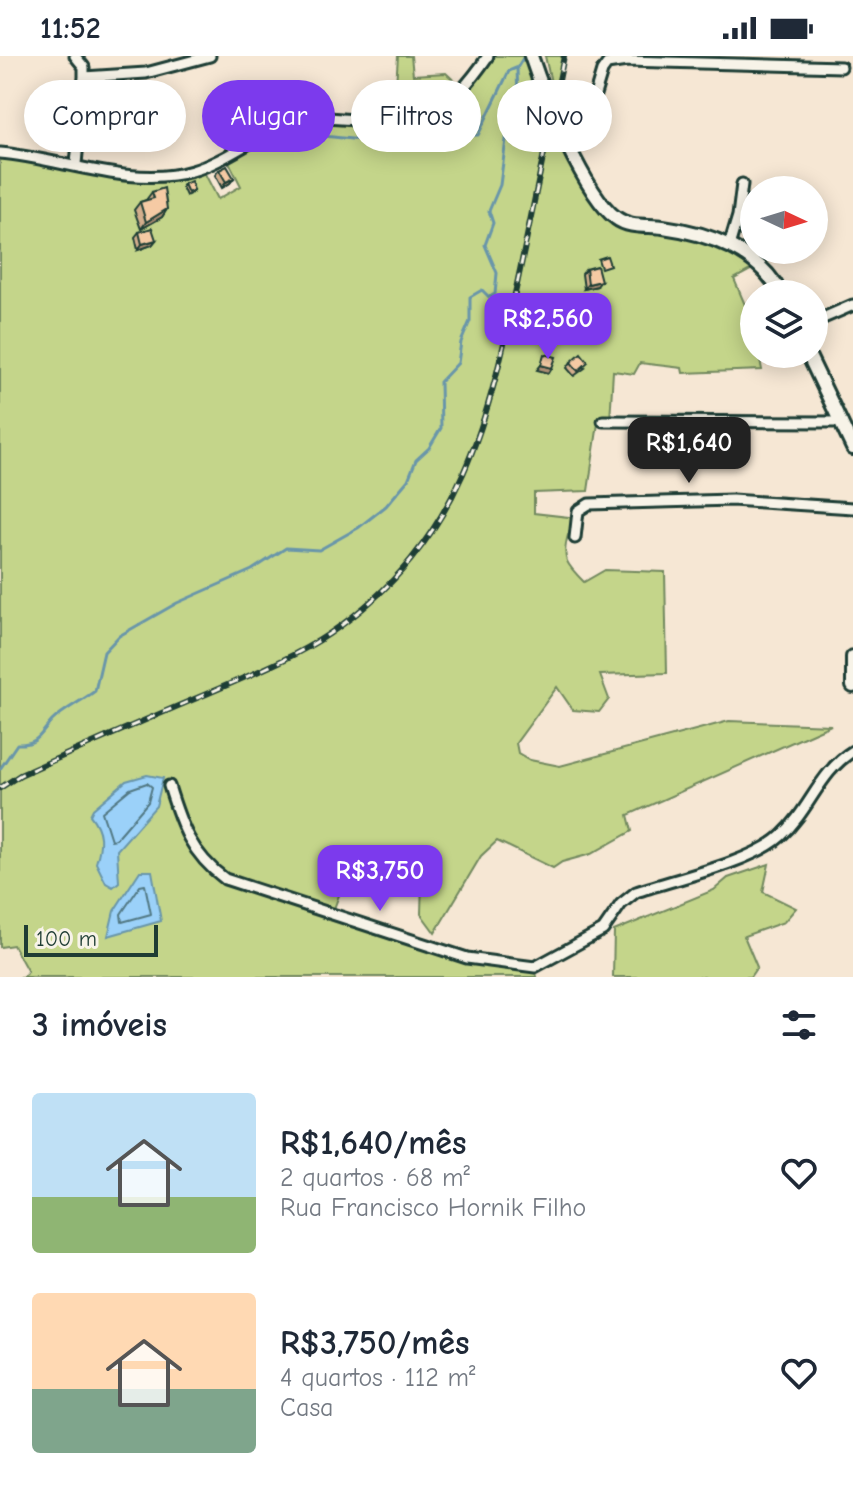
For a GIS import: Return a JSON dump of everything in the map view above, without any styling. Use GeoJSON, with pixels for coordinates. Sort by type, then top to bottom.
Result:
{"type":"FeatureCollection","features":[{"type":"Feature","properties":{"kind":"street"},"geometry":{"type":"LineString","coordinates":[[75,56],[84,67],[76,164]]}},
{"type":"Feature","properties":{"kind":"street"},"geometry":{"type":"LineString","coordinates":[[84,77],[146,73],[210,56]]}},
{"type":"Feature","properties":{"kind":"street"},"geometry":{"type":"LineString","coordinates":[[0,153],[101,170],[174,175],[202,168],[301,121],[413,120],[441,109],[457,96],[488,56]]}},
{"type":"Feature","properties":{"kind":"street"},"geometry":{"type":"LineString","coordinates":[[531,56],[541,80]]}},
{"type":"Feature","properties":{"kind":"street"},"geometry":{"type":"LineString","coordinates":[[599,80],[607,64],[627,61],[841,67]]}},
{"type":"Feature","properties":{"kind":"street"},"geometry":{"type":"LineString","coordinates":[[573,152],[597,195],[614,217],[624,223],[710,236],[729,246],[772,280]]}},
{"type":"Feature","properties":{"kind":"street"},"geometry":{"type":"LineString","coordinates":[[729,246],[740,200]]}},
{"type":"Feature","properties":{"kind":"street"},"geometry":{"type":"LineString","coordinates":[[828,316],[853,305]]}},
{"type":"Feature","properties":{"kind":"street"},"geometry":{"type":"LineString","coordinates":[[815,368],[853,448]]}},
{"type":"Feature","properties":{"kind":"street"},"geometry":{"type":"LineString","coordinates":[[603,421],[842,422]]}},
{"type":"Feature","properties":{"kind":"street"},"geometry":{"type":"LineString","coordinates":[[575,538],[578,511],[589,504],[732,500],[853,508]]}},
{"type":"Feature","properties":{"kind":"street"},"geometry":{"type":"LineString","coordinates":[[853,657],[853,686]]}},
{"type":"Feature","properties":{"kind":"street"},"geometry":{"type":"LineString","coordinates":[[169,786],[182,830],[195,852],[225,879],[467,958],[535,967],[603,930],[621,904],[636,892],[752,853],[780,837],[797,819],[828,771],[853,751]]}},
{"type":"Feature","properties":{"kind":"green space"},"geometry":{"type":"Polygon","coordinates":[[[398,56],[411,56],[413,75],[446,73],[453,80],[396,80],[398,56]]]}},
{"type":"Feature","properties":{"kind":"green space"},"geometry":{"type":"Polygon","coordinates":[[[488,56],[525,56],[533,80],[497,80],[497,152],[568,152],[604,213],[728,248],[740,257],[740,264],[749,264],[754,268],[734,279],[740,293],[740,368],[762,370],[683,373],[682,368],[640,363],[634,374],[613,371],[610,421],[598,423],[588,491],[534,493],[534,513],[577,518],[575,536],[568,535],[565,550],[570,566],[584,582],[605,570],[665,572],[667,673],[600,675],[609,699],[599,712],[573,710],[557,687],[516,743],[518,753],[530,760],[560,766],[729,721],[831,725],[628,815],[632,831],[591,854],[562,862],[553,868],[497,841],[481,856],[435,933],[421,914],[422,881],[341,890],[332,914],[467,958],[535,967],[537,977],[22,977],[28,972],[13,945],[0,947],[0,153],[160,176],[202,168],[218,199],[241,186],[226,156],[235,152],[335,152],[335,121],[351,121],[351,152],[481,152],[481,80],[470,80],[488,56]]]}},
{"type":"Feature","properties":{"kind":"green space"},"geometry":{"type":"Polygon","coordinates":[[[545,56],[564,56],[559,80],[550,80],[545,56]]]}},
{"type":"Feature","properties":{"kind":"green space"},"geometry":{"type":"Polygon","coordinates":[[[769,864],[763,892],[796,908],[784,922],[744,936],[757,967],[750,977],[613,977],[614,931],[714,890],[728,878],[769,864]]]}},
{"type":"Feature","properties":{"kind":"water"},"geometry":{"type":"Polygon","coordinates":[[[147,775],[163,778],[156,806],[117,850],[119,882],[113,887],[106,883],[96,863],[100,838],[90,815],[126,781],[147,775]]]}},
{"type":"Feature","properties":{"kind":"water"},"geometry":{"type":"Polygon","coordinates":[[[140,871],[152,871],[161,921],[108,936],[114,911],[140,871]]]}},
{"type":"Feature","properties":{"kind":"building"},"geometry":{"type":"Polygon","coordinates":[[[227,166],[234,178],[226,182],[219,170],[227,166]]]}},
{"type":"Feature","properties":{"kind":"building"},"geometry":{"type":"Polygon","coordinates":[[[191,181],[194,190],[188,193],[184,184],[191,181]]]}},
{"type":"Feature","properties":{"kind":"building"},"geometry":{"type":"Polygon","coordinates":[[[164,188],[167,209],[146,222],[140,202],[154,198],[152,192],[164,188]]]}},
{"type":"Feature","properties":{"kind":"building"},"geometry":{"type":"Polygon","coordinates":[[[152,228],[156,240],[142,244],[139,232],[152,228]]]}},
{"type":"Feature","properties":{"kind":"building"},"geometry":{"type":"Polygon","coordinates":[[[607,256],[610,265],[601,268],[598,259],[607,256]]]}},
{"type":"Feature","properties":{"kind":"building"},"geometry":{"type":"Polygon","coordinates":[[[597,266],[601,281],[588,284],[586,269],[597,266]]]}},
{"type":"Feature","properties":{"kind":"building"},"geometry":{"type":"Polygon","coordinates":[[[581,353],[588,362],[578,371],[571,362],[581,353]]]}},
{"type":"Feature","properties":{"kind":"building"},"geometry":{"type":"Polygon","coordinates":[[[544,354],[556,357],[552,368],[541,365],[544,354]]]}},
{"type":"Feature","properties":{"kind":"waterway"},"geometry":{"type":"LineString","coordinates":[[0,769],[17,744],[34,741],[56,717],[95,691],[104,652],[119,636],[177,603],[252,570],[286,548],[319,550],[358,528],[386,506],[408,480],[416,460],[429,448],[441,428],[440,382],[458,363],[461,342],[470,321],[470,297],[482,290],[489,297],[495,294],[497,273],[485,245],[493,223],[489,211],[500,185],[507,132],[518,100],[517,68],[523,58]]}},
{"type":"Feature","properties":{"kind":"waterway"},"geometry":{"type":"LineString","coordinates":[[335,137],[361,140],[478,135],[509,71],[516,68]]}},
{"type":"Feature","properties":{"kind":"railway"},"geometry":{"type":"LineString","coordinates":[[0,788],[20,775],[300,652],[329,634],[374,598],[411,560],[440,518],[463,473],[496,377],[564,56]]}}]}
